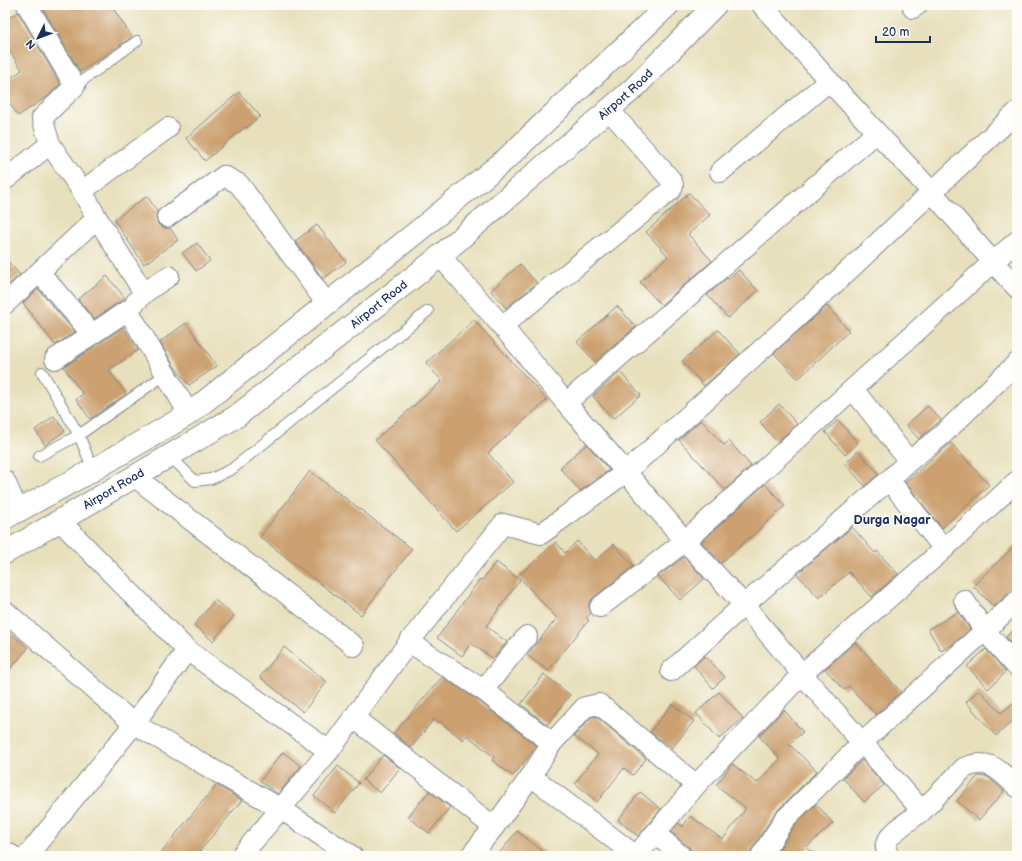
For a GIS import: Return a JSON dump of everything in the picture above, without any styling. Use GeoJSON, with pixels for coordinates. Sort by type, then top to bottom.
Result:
{"type":"FeatureCollection","features":[{"type":"Feature","properties":{"kind":"main road"},"geometry":{"type":"LineString","coordinates":[[11,515],[93,470],[189,414],[506,159],[668,5]]}},
{"type":"Feature","properties":{"kind":"main road","name":"Airport Road"},"geometry":{"type":"LineString","coordinates":[[5,553],[237,416],[440,256],[635,87],[715,5]]}},
{"type":"Feature","properties":{"kind":"main road"},"geometry":{"type":"LineString","coordinates":[[418,231],[440,256]]}},
{"type":"Feature","properties":{"kind":"main road"},"geometry":{"type":"LineString","coordinates":[[5,853],[11,856]]}},
{"type":"Feature","properties":{"kind":"street"},"geometry":{"type":"LineString","coordinates":[[27,5],[76,86],[42,118],[50,144],[82,191],[97,218],[144,293]]}},
{"type":"Feature","properties":{"kind":"street"},"geometry":{"type":"LineString","coordinates":[[762,5],[829,82],[932,192],[1017,288]]}},
{"type":"Feature","properties":{"kind":"street"},"geometry":{"type":"LineString","coordinates":[[720,172],[829,82]]}},
{"type":"Feature","properties":{"kind":"street"},"geometry":{"type":"LineString","coordinates":[[502,326],[671,190],[673,185],[671,180],[609,110]]}},
{"type":"Feature","properties":{"kind":"street"},"geometry":{"type":"LineString","coordinates":[[241,856],[329,751],[409,642],[504,524],[541,534],[626,472],[834,284],[1017,112]]}},
{"type":"Feature","properties":{"kind":"street"},"geometry":{"type":"LineString","coordinates":[[82,191],[168,128]]}},
{"type":"Feature","properties":{"kind":"street"},"geometry":{"type":"LineString","coordinates":[[566,403],[876,133]]}},
{"type":"Feature","properties":{"kind":"street"},"geometry":{"type":"LineString","coordinates":[[5,180],[50,144]]}},
{"type":"Feature","properties":{"kind":"street"},"geometry":{"type":"LineString","coordinates":[[167,217],[224,176],[239,184],[327,304]]}},
{"type":"Feature","properties":{"kind":"street"},"geometry":{"type":"LineString","coordinates":[[5,304],[40,273],[97,218]]}},
{"type":"Feature","properties":{"kind":"street"},"geometry":{"type":"LineString","coordinates":[[600,607],[686,541],[1017,240]]}},
{"type":"Feature","properties":{"kind":"street"},"geometry":{"type":"LineString","coordinates":[[440,256],[502,326],[566,403],[686,541],[744,605],[802,674],[922,811]]}},
{"type":"Feature","properties":{"kind":"street"},"geometry":{"type":"LineString","coordinates":[[40,273],[92,334]]}},
{"type":"Feature","properties":{"kind":"street"},"geometry":{"type":"LineString","coordinates":[[48,365],[128,310],[144,293],[169,276]]}},
{"type":"Feature","properties":{"kind":"street"},"geometry":{"type":"LineString","coordinates":[[128,310],[189,414]]}},
{"type":"Feature","properties":{"kind":"street"},"geometry":{"type":"LineString","coordinates":[[671,671],[909,461],[941,436],[1017,363]]}},
{"type":"Feature","properties":{"kind":"street"},"geometry":{"type":"LineString","coordinates":[[853,389],[909,461]]}},
{"type":"Feature","properties":{"kind":"street"},"geometry":{"type":"LineString","coordinates":[[134,477],[354,646]]}},
{"type":"Feature","properties":{"kind":"street"},"geometry":{"type":"LineString","coordinates":[[889,480],[944,549]]}},
{"type":"Feature","properties":{"kind":"street"},"geometry":{"type":"LineString","coordinates":[[5,481],[11,515]]}},
{"type":"Feature","properties":{"kind":"street"},"geometry":{"type":"LineString","coordinates":[[531,776],[636,856],[696,786],[802,674],[944,549],[1017,481]]}},
{"type":"Feature","properties":{"kind":"street"},"geometry":{"type":"LineString","coordinates":[[60,521],[188,650],[329,751]]}},
{"type":"Feature","properties":{"kind":"street"},"geometry":{"type":"LineString","coordinates":[[964,600],[985,631],[1017,667]]}},
{"type":"Feature","properties":{"kind":"street"},"geometry":{"type":"LineString","coordinates":[[761,856],[785,819],[862,743],[1017,601]]}},
{"type":"Feature","properties":{"kind":"street"},"geometry":{"type":"LineString","coordinates":[[5,611],[134,724],[281,809],[352,856]]}},
{"type":"Feature","properties":{"kind":"street"},"geometry":{"type":"LineString","coordinates":[[483,690],[527,636]]}},
{"type":"Feature","properties":{"kind":"street"},"geometry":{"type":"LineString","coordinates":[[409,642],[483,690],[552,743]]}},
{"type":"Feature","properties":{"kind":"street"},"geometry":{"type":"LineString","coordinates":[[27,856],[134,724],[188,650]]}},
{"type":"Feature","properties":{"kind":"street"},"geometry":{"type":"LineString","coordinates":[[472,855],[531,776],[552,743],[585,707],[599,704],[696,786]]}},
{"type":"Feature","properties":{"kind":"street"},"geometry":{"type":"LineString","coordinates":[[354,718],[494,827]]}},
{"type":"Feature","properties":{"kind":"street"},"geometry":{"type":"LineString","coordinates":[[889,856],[886,844],[891,836],[922,811],[964,768],[981,763],[993,766],[1017,787]]}},
{"type":"Feature","properties":{"kind":"street"},"geometry":{"type":"LineString","coordinates":[[656,834],[681,856]]}},
{"type":"Feature","properties":{"kind":"lane"},"geometry":{"type":"LineString","coordinates":[[76,86],[137,41]]}},
{"type":"Feature","properties":{"kind":"lane"},"geometry":{"type":"LineString","coordinates":[[170,456],[195,481],[211,479],[232,469],[428,311]]}},
{"type":"Feature","properties":{"kind":"lane"},"geometry":{"type":"LineString","coordinates":[[48,365],[93,470]]}},
{"type":"Feature","properties":{"kind":"lane"},"geometry":{"type":"LineString","coordinates":[[39,456],[79,435],[166,374]]}},
{"type":"Feature","properties":{"kind":"building"},"geometry":{"type":"Polygon","coordinates":[[[44,5],[111,5],[132,37],[80,72],[42,7],[44,5]]]}},
{"type":"Feature","properties":{"kind":"building"},"geometry":{"type":"Polygon","coordinates":[[[18,12],[60,84],[48,96],[18,116],[5,96],[5,82],[22,70],[5,44],[5,20],[18,12]]]}},
{"type":"Feature","properties":{"kind":"building"},"geometry":{"type":"Polygon","coordinates":[[[239,92],[260,116],[205,161],[186,138],[239,92]]]}},
{"type":"Feature","properties":{"kind":"building"},"geometry":{"type":"Polygon","coordinates":[[[689,193],[710,215],[688,234],[712,261],[661,305],[640,282],[668,256],[646,232],[689,193]]]}},
{"type":"Feature","properties":{"kind":"building"},"geometry":{"type":"Polygon","coordinates":[[[147,196],[157,211],[156,218],[158,224],[163,228],[170,228],[178,240],[144,264],[114,220],[147,196]]]}},
{"type":"Feature","properties":{"kind":"building"},"geometry":{"type":"Polygon","coordinates":[[[317,225],[346,262],[323,279],[295,241],[317,225]]]}},
{"type":"Feature","properties":{"kind":"building"},"geometry":{"type":"Polygon","coordinates":[[[197,243],[210,261],[196,271],[182,253],[197,243]]]}},
{"type":"Feature","properties":{"kind":"building"},"geometry":{"type":"Polygon","coordinates":[[[5,258],[20,275],[5,288],[5,258]]]}},
{"type":"Feature","properties":{"kind":"building"},"geometry":{"type":"Polygon","coordinates":[[[520,264],[537,283],[506,308],[491,291],[520,264]]]}},
{"type":"Feature","properties":{"kind":"building"},"geometry":{"type":"Polygon","coordinates":[[[739,270],[758,291],[728,318],[707,295],[739,270]]]}},
{"type":"Feature","properties":{"kind":"building"},"geometry":{"type":"Polygon","coordinates":[[[107,276],[125,298],[94,319],[78,299],[107,276]]]}},
{"type":"Feature","properties":{"kind":"building"},"geometry":{"type":"Polygon","coordinates":[[[38,289],[75,332],[55,345],[23,303],[38,289]]]}},
{"type":"Feature","properties":{"kind":"building"},"geometry":{"type":"Polygon","coordinates":[[[617,306],[636,327],[595,362],[577,342],[617,306]]]}},
{"type":"Feature","properties":{"kind":"building"},"geometry":{"type":"Polygon","coordinates":[[[827,306],[849,331],[798,379],[774,353],[827,306]]]}},
{"type":"Feature","properties":{"kind":"building"},"geometry":{"type":"Polygon","coordinates":[[[474,320],[547,400],[488,453],[513,482],[456,531],[375,440],[442,381],[426,363],[474,320]]]}},
{"type":"Feature","properties":{"kind":"building"},"geometry":{"type":"Polygon","coordinates":[[[186,323],[217,366],[189,385],[174,366],[160,342],[186,323]]]}},
{"type":"Feature","properties":{"kind":"building"},"geometry":{"type":"Polygon","coordinates":[[[123,327],[138,350],[109,370],[126,394],[90,419],[76,399],[83,394],[64,367],[123,327]]]}},
{"type":"Feature","properties":{"kind":"building"},"geometry":{"type":"Polygon","coordinates":[[[718,330],[740,354],[704,386],[682,361],[718,330]]]}},
{"type":"Feature","properties":{"kind":"building"},"geometry":{"type":"Polygon","coordinates":[[[620,372],[641,395],[613,419],[593,396],[620,372]]]}},
{"type":"Feature","properties":{"kind":"building"},"geometry":{"type":"Polygon","coordinates":[[[779,404],[797,424],[777,442],[760,422],[779,404]]]}},
{"type":"Feature","properties":{"kind":"building"},"geometry":{"type":"Polygon","coordinates":[[[928,406],[941,420],[919,439],[906,425],[928,406]]]}},
{"type":"Feature","properties":{"kind":"building"},"geometry":{"type":"Polygon","coordinates":[[[54,416],[65,431],[45,445],[35,430],[54,416]]]}},
{"type":"Feature","properties":{"kind":"building"},"geometry":{"type":"Polygon","coordinates":[[[701,420],[724,445],[729,441],[751,466],[725,490],[679,440],[701,420]]]}},
{"type":"Feature","properties":{"kind":"building"},"geometry":{"type":"Polygon","coordinates":[[[838,420],[858,443],[845,455],[825,432],[838,420]]]}},
{"type":"Feature","properties":{"kind":"building"},"geometry":{"type":"Polygon","coordinates":[[[951,443],[989,485],[942,528],[905,482],[951,443]]]}},
{"type":"Feature","properties":{"kind":"building"},"geometry":{"type":"Polygon","coordinates":[[[587,444],[609,470],[580,491],[560,468],[587,444]]]}},
{"type":"Feature","properties":{"kind":"building"},"geometry":{"type":"Polygon","coordinates":[[[858,451],[879,474],[865,486],[845,464],[858,451]]]}},
{"type":"Feature","properties":{"kind":"building"},"geometry":{"type":"Polygon","coordinates":[[[310,471],[412,549],[361,615],[260,537],[310,471]]]}},
{"type":"Feature","properties":{"kind":"building"},"geometry":{"type":"Polygon","coordinates":[[[765,484],[785,506],[721,563],[701,542],[765,484]]]}},
{"type":"Feature","properties":{"kind":"building"},"geometry":{"type":"Polygon","coordinates":[[[852,527],[875,553],[877,551],[898,574],[872,597],[849,572],[819,598],[797,574],[852,527]]]}},
{"type":"Feature","properties":{"kind":"building"},"geometry":{"type":"Polygon","coordinates":[[[577,541],[595,561],[614,544],[634,566],[593,598],[589,603],[591,613],[586,618],[589,620],[548,671],[527,655],[557,618],[518,576],[556,542],[565,553],[577,541]]]}},
{"type":"Feature","properties":{"kind":"building"},"geometry":{"type":"Polygon","coordinates":[[[1017,543],[1017,590],[1009,593],[994,607],[973,586],[1017,543]]]}},
{"type":"Feature","properties":{"kind":"building"},"geometry":{"type":"Polygon","coordinates":[[[684,557],[704,579],[680,600],[658,576],[684,557]]]}},
{"type":"Feature","properties":{"kind":"building"},"geometry":{"type":"Polygon","coordinates":[[[496,562],[520,580],[486,626],[507,642],[493,659],[471,643],[462,656],[437,638],[480,579],[482,580],[496,562]]]}},
{"type":"Feature","properties":{"kind":"building"},"geometry":{"type":"Polygon","coordinates":[[[215,600],[234,616],[213,641],[194,625],[215,600]]]}},
{"type":"Feature","properties":{"kind":"building"},"geometry":{"type":"Polygon","coordinates":[[[958,612],[970,629],[952,645],[941,651],[928,629],[958,612]]]}},
{"type":"Feature","properties":{"kind":"building"},"geometry":{"type":"Polygon","coordinates":[[[1017,626],[1017,650],[1006,637],[1017,626]]]}},
{"type":"Feature","properties":{"kind":"building"},"geometry":{"type":"Polygon","coordinates":[[[5,628],[28,648],[5,675],[5,628]]]}},
{"type":"Feature","properties":{"kind":"building"},"geometry":{"type":"Polygon","coordinates":[[[855,642],[901,692],[876,715],[849,686],[844,690],[825,669],[855,642]]]}},
{"type":"Feature","properties":{"kind":"building"},"geometry":{"type":"Polygon","coordinates":[[[284,647],[327,682],[303,712],[260,677],[284,647]]]}},
{"type":"Feature","properties":{"kind":"building"},"geometry":{"type":"Polygon","coordinates":[[[986,649],[1006,672],[988,689],[967,666],[986,649]]]}},
{"type":"Feature","properties":{"kind":"building"},"geometry":{"type":"Polygon","coordinates":[[[705,656],[725,677],[713,688],[694,666],[705,656]]]}},
{"type":"Feature","properties":{"kind":"building"},"geometry":{"type":"Polygon","coordinates":[[[544,674],[570,695],[547,725],[521,704],[544,674]]]}},
{"type":"Feature","properties":{"kind":"building"},"geometry":{"type":"Polygon","coordinates":[[[442,677],[476,699],[537,746],[513,776],[492,760],[494,757],[467,735],[463,740],[439,721],[438,723],[434,719],[411,748],[394,733],[442,677]]]}},
{"type":"Feature","properties":{"kind":"building"},"geometry":{"type":"Polygon","coordinates":[[[979,690],[1001,713],[1017,700],[1017,717],[996,736],[966,702],[979,690]]]}},
{"type":"Feature","properties":{"kind":"building"},"geometry":{"type":"Polygon","coordinates":[[[719,692],[743,718],[719,739],[696,713],[719,692]]]}},
{"type":"Feature","properties":{"kind":"building"},"geometry":{"type":"Polygon","coordinates":[[[672,704],[694,721],[672,748],[650,732],[672,704]]]}},
{"type":"Feature","properties":{"kind":"building"},"geometry":{"type":"Polygon","coordinates":[[[784,710],[803,732],[789,744],[817,771],[775,813],[751,850],[750,856],[692,856],[692,852],[689,847],[671,832],[679,823],[683,827],[690,816],[722,839],[724,838],[746,808],[716,785],[732,764],[757,783],[780,759],[759,736],[784,710]]]}},
{"type":"Feature","properties":{"kind":"building"},"geometry":{"type":"Polygon","coordinates":[[[596,716],[646,759],[633,775],[624,768],[597,802],[575,783],[598,754],[574,736],[591,717],[596,716]]]}},
{"type":"Feature","properties":{"kind":"building"},"geometry":{"type":"Polygon","coordinates":[[[283,752],[301,766],[278,794],[260,781],[283,752]]]}},
{"type":"Feature","properties":{"kind":"building"},"geometry":{"type":"Polygon","coordinates":[[[383,755],[400,768],[380,793],[363,780],[383,755]]]}},
{"type":"Feature","properties":{"kind":"building"},"geometry":{"type":"Polygon","coordinates":[[[862,760],[884,785],[864,802],[843,778],[862,760]]]}},
{"type":"Feature","properties":{"kind":"building"},"geometry":{"type":"Polygon","coordinates":[[[338,766],[359,783],[335,813],[314,796],[338,766]]]}},
{"type":"Feature","properties":{"kind":"building"},"geometry":{"type":"Polygon","coordinates":[[[978,776],[988,777],[1004,791],[979,820],[957,801],[978,776]]]}},
{"type":"Feature","properties":{"kind":"building"},"geometry":{"type":"Polygon","coordinates":[[[216,785],[242,800],[196,856],[158,856],[216,785]]]}},
{"type":"Feature","properties":{"kind":"building"},"geometry":{"type":"Polygon","coordinates":[[[429,791],[450,807],[429,833],[408,817],[429,791]]]}},
{"type":"Feature","properties":{"kind":"building"},"geometry":{"type":"Polygon","coordinates":[[[640,792],[661,809],[638,836],[618,820],[640,792]]]}},
{"type":"Feature","properties":{"kind":"building"},"geometry":{"type":"Polygon","coordinates":[[[816,804],[833,823],[806,848],[818,856],[775,856],[794,826],[816,804]]]}},
{"type":"Feature","properties":{"kind":"building"},"geometry":{"type":"Polygon","coordinates":[[[517,831],[549,856],[497,856],[517,831]]]}},
{"type":"Feature","properties":{"kind":"district","name":"Durga Nagar"},"geometry":{"type":"Point","coordinates":[892,520]}}]}
